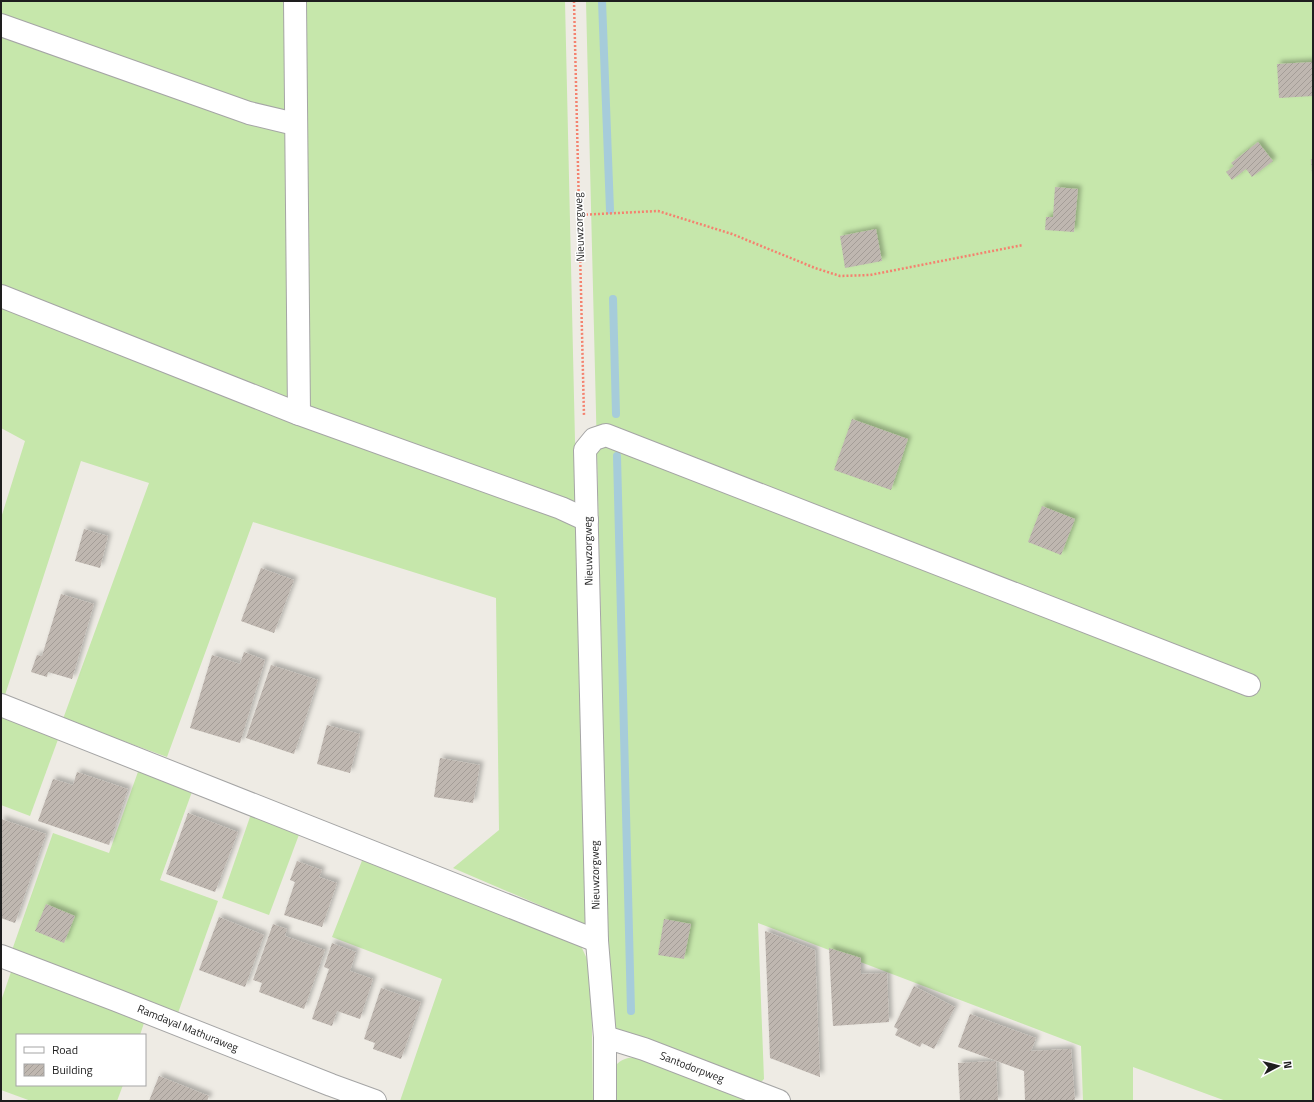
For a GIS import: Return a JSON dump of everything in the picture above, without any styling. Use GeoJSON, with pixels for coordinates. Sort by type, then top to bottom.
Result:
{"type":"FeatureCollection","features":[{"type":"Feature","properties":{"kind":"street"},"geometry":{"type":"LineString","coordinates":[[295,1],[299,414]]}},
{"type":"Feature","properties":{"kind":"street"},"geometry":{"type":"LineString","coordinates":[[1,25],[249,113],[295,124]]}},
{"type":"Feature","properties":{"kind":"street"},"geometry":{"type":"LineString","coordinates":[[1,296],[299,414],[560,508],[587,520]]}},
{"type":"Feature","properties":{"kind":"street"},"geometry":{"type":"LineString","coordinates":[[586,450],[594,439],[606,435],[1249,685]]}},
{"type":"Feature","properties":{"kind":"street","name":"Nieuwzorgweg"},"geometry":{"type":"LineString","coordinates":[[586,450],[597,941],[605,1037],[605,1101]]}},
{"type":"Feature","properties":{"kind":"street"},"geometry":{"type":"LineString","coordinates":[[1,705],[597,941]]}},
{"type":"Feature","properties":{"kind":"street","name":"Ramdayal Mathuraweg"},"geometry":{"type":"LineString","coordinates":[[1,956],[375,1101]]}},
{"type":"Feature","properties":{"kind":"street","name":"Santodorpweg"},"geometry":{"type":"LineString","coordinates":[[605,1037],[644,1049],[779,1101]]}},
{"type":"Feature","properties":{"kind":"path","name":"Nieuwzorgweg"},"geometry":{"type":"LineString","coordinates":[[574,1],[578,215],[586,450]]}},
{"type":"Feature","properties":{"kind":"path"},"geometry":{"type":"LineString","coordinates":[[578,215],[658,211],[732,234],[815,268],[840,276],[870,275],[1023,245]]}},
{"type":"Feature","properties":{"kind":"green space"},"geometry":{"type":"Polygon","coordinates":[[[1,1],[565,1],[586,925],[453,868],[499,830],[496,598],[253,522],[167,757],[63,719],[149,483],[81,461],[5,695],[1,693],[1,518],[25,441],[1,428],[1,1]]]}},
{"type":"Feature","properties":{"kind":"green space"},"geometry":{"type":"Polygon","coordinates":[[[586,1],[1313,1],[1313,1101],[1226,1101],[1133,1067],[1133,1101],[1083,1101],[1081,1046],[758,923],[764,1079],[759,1084],[617,1029],[611,1019],[608,1009],[600,577],[586,1]]]}},
{"type":"Feature","properties":{"kind":"green space"},"geometry":{"type":"Polygon","coordinates":[[[1,712],[60,734],[30,816],[1,805],[1,712]]]}},
{"type":"Feature","properties":{"kind":"green space"},"geometry":{"type":"Polygon","coordinates":[[[139,769],[193,789],[160,880],[218,901],[178,1013],[11,953],[53,833],[109,853],[139,769]]]}},
{"type":"Feature","properties":{"kind":"green space"},"geometry":{"type":"Polygon","coordinates":[[[251,814],[300,832],[269,915],[222,898],[251,814]]]}},
{"type":"Feature","properties":{"kind":"green space"},"geometry":{"type":"Polygon","coordinates":[[[363,858],[581,946],[591,970],[593,1101],[400,1101],[442,979],[332,937],[363,858]]]}},
{"type":"Feature","properties":{"kind":"green space"},"geometry":{"type":"Polygon","coordinates":[[[12,969],[145,1020],[140,1034],[16,1034],[16,1086],[123,1086],[117,1101],[31,1101],[1,1090],[1,1001],[12,969]]]}},
{"type":"Feature","properties":{"kind":"green space"},"geometry":{"type":"Polygon","coordinates":[[[627,1058],[638,1058],[746,1101],[613,1101],[612,1083],[616,1066],[627,1058]]]}},
{"type":"Feature","properties":{"kind":"building"},"geometry":{"type":"Polygon","coordinates":[[[1313,62],[1313,96],[1279,98],[1277,64],[1313,62]]]}},
{"type":"Feature","properties":{"kind":"building"},"geometry":{"type":"Polygon","coordinates":[[[1258,142],[1273,161],[1252,177],[1246,169],[1232,180],[1226,172],[1234,166],[1231,163],[1258,142]]]}},
{"type":"Feature","properties":{"kind":"building"},"geometry":{"type":"Polygon","coordinates":[[[1311,159],[1313,159],[1313,175],[1312,175],[1311,159]]]}},
{"type":"Feature","properties":{"kind":"building"},"geometry":{"type":"Polygon","coordinates":[[[1055,187],[1078,189],[1074,232],[1045,230],[1046,217],[1053,217],[1055,187]]]}},
{"type":"Feature","properties":{"kind":"building"},"geometry":{"type":"Polygon","coordinates":[[[876,229],[882,261],[845,268],[840,236],[876,229]]]}},
{"type":"Feature","properties":{"kind":"building"},"geometry":{"type":"Polygon","coordinates":[[[852,419],[908,439],[891,490],[834,470],[852,419]]]}},
{"type":"Feature","properties":{"kind":"building"},"geometry":{"type":"Polygon","coordinates":[[[1042,506],[1075,519],[1061,555],[1028,542],[1042,506]]]}},
{"type":"Feature","properties":{"kind":"building"},"geometry":{"type":"Polygon","coordinates":[[[84,529],[108,536],[100,568],[75,561],[84,529]]]}},
{"type":"Feature","properties":{"kind":"building"},"geometry":{"type":"Polygon","coordinates":[[[261,568],[294,580],[274,633],[241,621],[261,568]]]}},
{"type":"Feature","properties":{"kind":"building"},"geometry":{"type":"Polygon","coordinates":[[[61,594],[94,604],[72,679],[48,672],[47,677],[31,672],[37,655],[42,656],[61,594]]]}},
{"type":"Feature","properties":{"kind":"building"},"geometry":{"type":"Polygon","coordinates":[[[244,652],[265,660],[240,743],[190,728],[212,655],[240,664],[244,652]]]}},
{"type":"Feature","properties":{"kind":"building"},"geometry":{"type":"Polygon","coordinates":[[[271,665],[318,680],[294,754],[246,738],[271,665]]]}},
{"type":"Feature","properties":{"kind":"building"},"geometry":{"type":"Polygon","coordinates":[[[327,725],[360,734],[350,773],[317,764],[327,725]]]}},
{"type":"Feature","properties":{"kind":"building"},"geometry":{"type":"Polygon","coordinates":[[[440,758],[480,765],[473,803],[434,797],[440,758]]]}},
{"type":"Feature","properties":{"kind":"building"},"geometry":{"type":"Polygon","coordinates":[[[77,772],[128,789],[109,845],[38,821],[53,779],[73,785],[77,772]]]}},
{"type":"Feature","properties":{"kind":"building"},"geometry":{"type":"Polygon","coordinates":[[[188,813],[238,832],[215,892],[166,874],[188,813]]]}},
{"type":"Feature","properties":{"kind":"building"},"geometry":{"type":"Polygon","coordinates":[[[1,819],[46,834],[15,923],[1,918],[1,819]]]}},
{"type":"Feature","properties":{"kind":"building"},"geometry":{"type":"Polygon","coordinates":[[[297,861],[322,870],[319,877],[337,883],[322,927],[284,915],[295,882],[290,880],[297,861]]]}},
{"type":"Feature","properties":{"kind":"building"},"geometry":{"type":"Polygon","coordinates":[[[46,904],[75,916],[64,943],[35,931],[46,904]]]}},
{"type":"Feature","properties":{"kind":"building"},"geometry":{"type":"Polygon","coordinates":[[[219,917],[264,935],[245,987],[199,970],[219,917]]]}},
{"type":"Feature","properties":{"kind":"building"},"geometry":{"type":"Polygon","coordinates":[[[664,919],[691,924],[684,959],[658,955],[664,919]]]}},
{"type":"Feature","properties":{"kind":"building"},"geometry":{"type":"Polygon","coordinates":[[[273,924],[287,929],[285,936],[325,950],[304,1009],[259,992],[262,983],[253,980],[273,924]]]}},
{"type":"Feature","properties":{"kind":"building"},"geometry":{"type":"Polygon","coordinates":[[[765,931],[815,950],[820,1077],[770,1058],[765,931]]]}},
{"type":"Feature","properties":{"kind":"building"},"geometry":{"type":"Polygon","coordinates":[[[332,943],[356,952],[350,971],[373,979],[360,1019],[337,1011],[332,1026],[312,1019],[329,969],[324,967],[332,943]]]}},
{"type":"Feature","properties":{"kind":"building"},"geometry":{"type":"Polygon","coordinates":[[[829,948],[861,958],[861,974],[887,973],[889,1022],[833,1026],[829,948]]]}},
{"type":"Feature","properties":{"kind":"building"},"geometry":{"type":"Polygon","coordinates":[[[914,986],[955,1007],[934,1049],[922,1043],[920,1047],[895,1035],[898,1029],[894,1027],[914,986]]]}},
{"type":"Feature","properties":{"kind":"building"},"geometry":{"type":"Polygon","coordinates":[[[381,988],[421,1002],[401,1059],[373,1049],[375,1043],[364,1039],[381,988]]]}},
{"type":"Feature","properties":{"kind":"building"},"geometry":{"type":"Polygon","coordinates":[[[970,1014],[1036,1038],[1031,1051],[1071,1049],[1075,1101],[1025,1101],[1024,1071],[958,1047],[970,1014]]]}},
{"type":"Feature","properties":{"kind":"building"},"geometry":{"type":"Polygon","coordinates":[[[996,1061],[998,1101],[960,1101],[958,1063],[996,1061]]]}},
{"type":"Feature","properties":{"kind":"building"},"geometry":{"type":"Polygon","coordinates":[[[159,1076],[209,1096],[207,1101],[149,1101],[159,1076]]]}},
{"type":"Feature","properties":{"kind":"waterway"},"geometry":{"type":"LineString","coordinates":[[602,1],[610,210]]}},
{"type":"Feature","properties":{"kind":"waterway"},"geometry":{"type":"LineString","coordinates":[[613,299],[616,414]]}},
{"type":"Feature","properties":{"kind":"waterway"},"geometry":{"type":"LineString","coordinates":[[617,456],[631,1011]]}}]}
